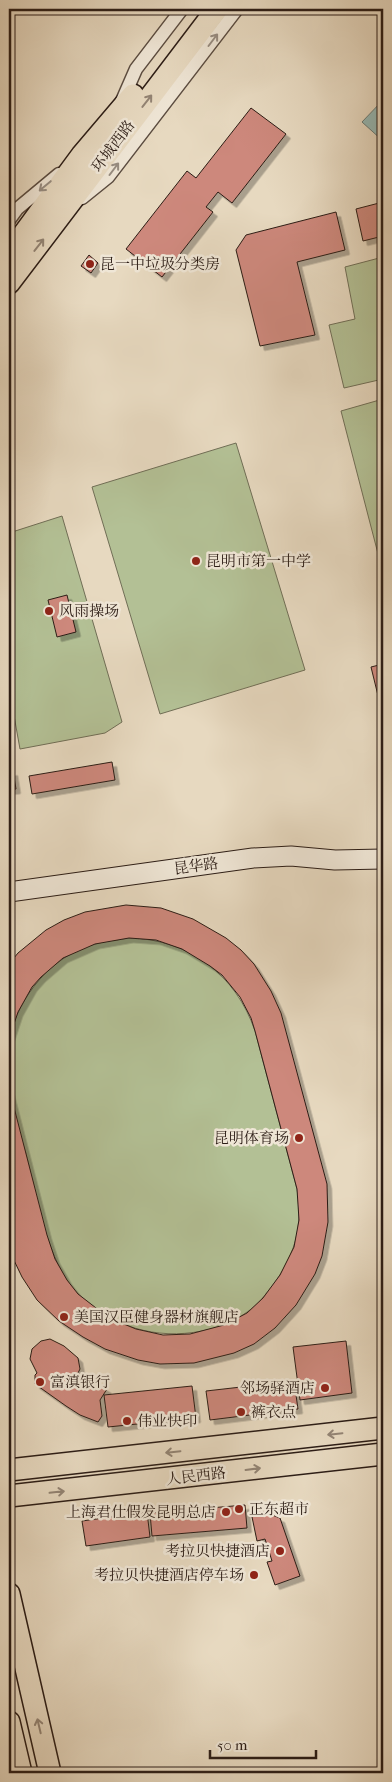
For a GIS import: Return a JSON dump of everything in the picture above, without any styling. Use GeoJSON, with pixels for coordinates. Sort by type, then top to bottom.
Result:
{"type":"FeatureCollection","features":[{"type":"Feature","properties":{"kind":"main road","name":"环城西路"},"geometry":{"type":"LineString","coordinates":[[9,254],[82,155],[115,118],[199,9]]}},
{"type":"Feature","properties":{"kind":"main road","name":"环城西路"},"geometry":{"type":"LineString","coordinates":[[9,283],[217,9]]}},
{"type":"Feature","properties":{"kind":"main road","name":"人民西路"},"geometry":{"type":"LineString","coordinates":[[9,1470],[383,1428]]}},
{"type":"Feature","properties":{"kind":"main road","name":"人民西路"},"geometry":{"type":"LineString","coordinates":[[9,1496],[383,1454]]}},
{"type":"Feature","properties":{"kind":"main road"},"geometry":{"type":"LineString","coordinates":[[9,1594],[50,1773]]}},
{"type":"Feature","properties":{"kind":"main road"},"geometry":{"type":"LineString","coordinates":[[9,1722],[21,1773]]}},
{"type":"Feature","properties":{"kind":"street"},"geometry":{"type":"LineString","coordinates":[[115,118],[136,69],[182,9]]}},
{"type":"Feature","properties":{"kind":"street"},"geometry":{"type":"LineString","coordinates":[[64,212],[108,177],[237,9]]}},
{"type":"Feature","properties":{"kind":"street"},"geometry":{"type":"LineString","coordinates":[[9,220],[17,209],[82,155]]}},
{"type":"Feature","properties":{"kind":"street","name":"昆华路"},"geometry":{"type":"LineString","coordinates":[[9,892],[253,858],[291,856],[335,860],[383,859]]}},
{"type":"Feature","properties":{"kind":"green space"},"geometry":{"type":"Polygon","coordinates":[[[383,257],[383,379],[344,388],[329,325],[355,319],[345,267],[383,257]]]}},
{"type":"Feature","properties":{"kind":"green space"},"geometry":{"type":"Polygon","coordinates":[[[383,399],[383,573],[341,411],[383,399]]]}},
{"type":"Feature","properties":{"kind":"green space"},"geometry":{"type":"Polygon","coordinates":[[[236,443],[305,670],[160,714],[92,487],[236,443]]]}},
{"type":"Feature","properties":{"kind":"green space","name":"风雨操场"},"geometry":{"type":"Polygon","coordinates":[[[62,516],[122,722],[105,733],[20,749],[9,688],[9,533],[62,516]]]}},
{"type":"Feature","properties":{"kind":"green space"},"geometry":{"type":"Polygon","coordinates":[[[129,938],[151,940],[171,945],[190,953],[223,977],[236,993],[247,1011],[255,1031],[297,1189],[299,1223],[297,1234],[291,1255],[277,1279],[258,1303],[242,1316],[226,1324],[202,1331],[168,1334],[152,1332],[120,1323],[91,1305],[67,1281],[58,1265],[44,1228],[10,1096],[8,1076],[9,1039],[20,1008],[29,993],[51,968],[64,958],[95,944],[129,938]]]}},
{"type":"Feature","properties":{"kind":"water"},"geometry":{"type":"Polygon","coordinates":[[[383,100],[383,141],[362,122],[383,100]]]}},
{"type":"Feature","properties":{"kind":"building"},"geometry":{"type":"Polygon","coordinates":[[[251,108],[286,134],[232,203],[218,192],[206,207],[213,212],[162,277],[126,249],[187,171],[196,178],[251,108]]]}},
{"type":"Feature","properties":{"kind":"building"},"geometry":{"type":"Polygon","coordinates":[[[383,202],[383,236],[363,241],[356,209],[383,202]]]}},
{"type":"Feature","properties":{"kind":"building"},"geometry":{"type":"Polygon","coordinates":[[[336,212],[345,250],[297,262],[315,335],[260,346],[236,250],[246,235],[336,212]]]}},
{"type":"Feature","properties":{"kind":"building","name":"昆一中垃圾分类房"},"geometry":{"type":"Polygon","coordinates":[[[89,255],[98,263],[91,273],[81,266],[89,255]]]}},
{"type":"Feature","properties":{"kind":"building"},"geometry":{"type":"Polygon","coordinates":[[[67,595],[76,632],[57,637],[48,600],[67,595]]]}},
{"type":"Feature","properties":{"kind":"building"},"geometry":{"type":"Polygon","coordinates":[[[383,664],[383,716],[371,667],[383,664]]]}},
{"type":"Feature","properties":{"kind":"building"},"geometry":{"type":"Polygon","coordinates":[[[112,762],[115,780],[32,794],[29,776],[112,762]]]}},
{"type":"Feature","properties":{"kind":"building"},"geometry":{"type":"Polygon","coordinates":[[[13,771],[16,789],[9,790],[9,772],[13,771]]]}},
{"type":"Feature","properties":{"kind":"building","name":"昆明体育场"},"geometry":{"type":"Polygon","coordinates":[[[126,905],[161,908],[193,919],[226,938],[254,964],[271,991],[281,1013],[327,1184],[328,1222],[322,1256],[315,1274],[296,1305],[275,1328],[254,1344],[234,1353],[194,1363],[160,1364],[138,1360],[105,1349],[83,1337],[59,1321],[37,1300],[22,1277],[9,1250],[9,1088],[55,1259],[67,1280],[78,1294],[109,1318],[136,1329],[163,1335],[190,1334],[224,1325],[247,1313],[263,1298],[280,1275],[294,1247],[299,1220],[297,1189],[255,1031],[251,1018],[240,997],[222,975],[210,966],[182,949],[156,940],[129,938],[95,944],[63,958],[41,977],[32,987],[18,1012],[9,1039],[9,964],[18,953],[46,930],[64,920],[85,912],[126,905]]]}},
{"type":"Feature","properties":{"kind":"building"},"geometry":{"type":"Polygon","coordinates":[[[50,1339],[64,1346],[78,1358],[80,1369],[78,1373],[107,1389],[100,1400],[102,1416],[98,1422],[80,1415],[35,1384],[35,1375],[37,1373],[30,1359],[32,1349],[41,1341],[50,1339]]]}},
{"type":"Feature","properties":{"kind":"building"},"geometry":{"type":"Polygon","coordinates":[[[346,1341],[352,1393],[300,1400],[293,1347],[346,1341]]]}},
{"type":"Feature","properties":{"kind":"building"},"geometry":{"type":"Polygon","coordinates":[[[294,1381],[298,1409],[210,1420],[206,1391],[294,1381]]]}},
{"type":"Feature","properties":{"kind":"building"},"geometry":{"type":"Polygon","coordinates":[[[192,1386],[196,1418],[108,1427],[104,1395],[192,1386]]]}},
{"type":"Feature","properties":{"kind":"building"},"geometry":{"type":"Polygon","coordinates":[[[245,1505],[247,1528],[152,1536],[150,1513],[245,1505]]]}},
{"type":"Feature","properties":{"kind":"building","name":"考拉贝快捷酒店"},"geometry":{"type":"Polygon","coordinates":[[[259,1510],[280,1518],[300,1576],[275,1585],[267,1562],[272,1561],[265,1539],[257,1541],[251,1512],[259,1510]]]}},
{"type":"Feature","properties":{"kind":"building"},"geometry":{"type":"Polygon","coordinates":[[[147,1512],[150,1537],[86,1546],[82,1521],[147,1512]]]}},
{"type":"Feature","properties":{"kind":"place","name":"昆一中垃圾分类房"},"geometry":{"type":"Point","coordinates":[90,264]}},
{"type":"Feature","properties":{"kind":"place","name":"昆明市第一中学"},"geometry":{"type":"Point","coordinates":[196,561]}},
{"type":"Feature","properties":{"kind":"place","name":"风雨操场"},"geometry":{"type":"Point","coordinates":[49,611]}},
{"type":"Feature","properties":{"kind":"place","name":"昆明体育场"},"geometry":{"type":"Point","coordinates":[299,1138]}},
{"type":"Feature","properties":{"kind":"place","name":"美国汉臣健身器材旗舰店"},"geometry":{"type":"Point","coordinates":[64,1317]}},
{"type":"Feature","properties":{"kind":"place","name":"富滇银行"},"geometry":{"type":"Point","coordinates":[40,1382]}},
{"type":"Feature","properties":{"kind":"place","name":"邻场驿酒店"},"geometry":{"type":"Point","coordinates":[325,1388]}},
{"type":"Feature","properties":{"kind":"place","name":"裤衣点"},"geometry":{"type":"Point","coordinates":[241,1412]}},
{"type":"Feature","properties":{"kind":"place","name":"伟业快印"},"geometry":{"type":"Point","coordinates":[127,1421]}},
{"type":"Feature","properties":{"kind":"place","name":"正东超市"},"geometry":{"type":"Point","coordinates":[239,1509]}},
{"type":"Feature","properties":{"kind":"place","name":"上海君仕假发昆明总店"},"geometry":{"type":"Point","coordinates":[226,1512]}},
{"type":"Feature","properties":{"kind":"place","name":"考拉贝快捷酒店"},"geometry":{"type":"Point","coordinates":[280,1551]}},
{"type":"Feature","properties":{"kind":"place","name":"考拉贝快捷酒店停车场"},"geometry":{"type":"Point","coordinates":[254,1575]}}]}
